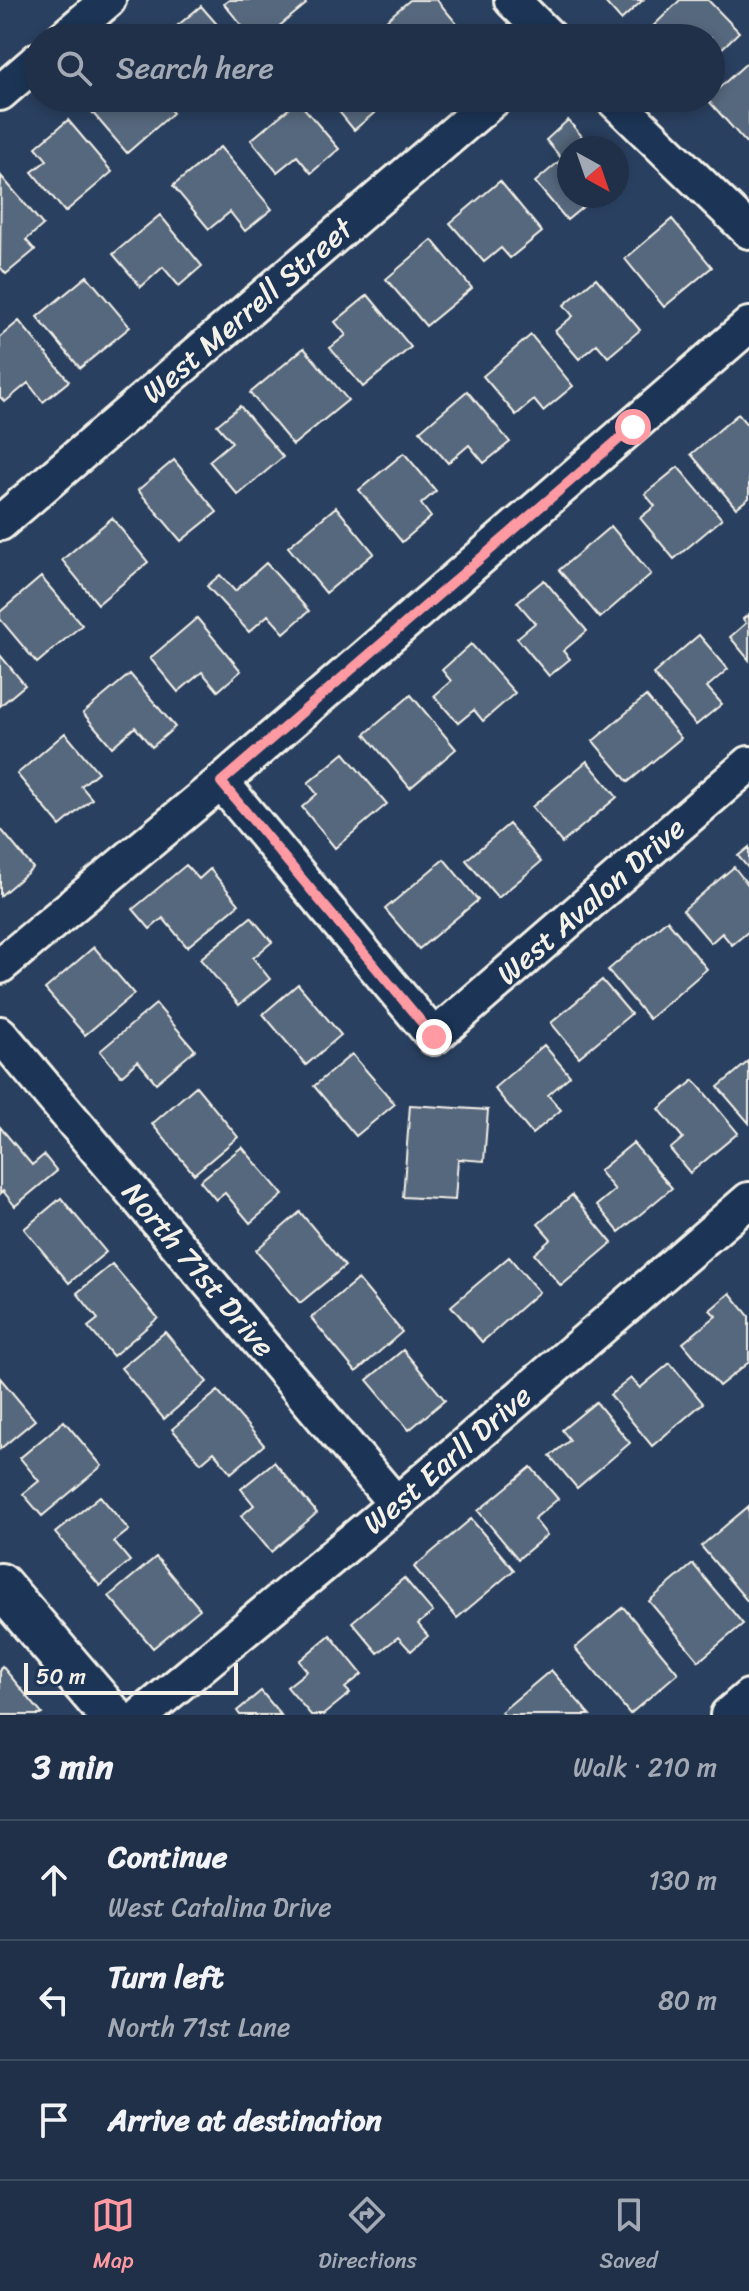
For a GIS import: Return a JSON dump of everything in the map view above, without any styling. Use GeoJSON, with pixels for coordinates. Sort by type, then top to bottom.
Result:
{"type":"FeatureCollection","features":[{"type":"Feature","properties":{"kind":"street"},"geometry":{"type":"LineString","coordinates":[[80,24],[108,0]]}},
{"type":"Feature","properties":{"kind":"street"},"geometry":{"type":"LineString","coordinates":[[512,0],[536,24]]}},
{"type":"Feature","properties":{"kind":"street"},"geometry":{"type":"LineString","coordinates":[[0,93],[24,72]]}},
{"type":"Feature","properties":{"kind":"street","name":"West Merrell Street"},"geometry":{"type":"LineString","coordinates":[[0,523],[479,112]]}},
{"type":"Feature","properties":{"kind":"street"},"geometry":{"type":"LineString","coordinates":[[626,112],[749,231]]}},
{"type":"Feature","properties":{"kind":"street"},"geometry":{"type":"LineString","coordinates":[[0,966],[221,782],[749,325]]}},
{"type":"Feature","properties":{"kind":"street","name":"West Avalon Drive"},"geometry":{"type":"LineString","coordinates":[[221,782],[434,1037],[749,764]]}},
{"type":"Feature","properties":{"kind":"street","name":"North 71st Drive"},"geometry":{"type":"LineString","coordinates":[[0,1034],[396,1504]]}},
{"type":"Feature","properties":{"kind":"street","name":"West Earll Drive"},"geometry":{"type":"LineString","coordinates":[[142,1715],[396,1504],[749,1200]]}},
{"type":"Feature","properties":{"kind":"street"},"geometry":{"type":"LineString","coordinates":[[0,1585],[111,1715]]}},
{"type":"Feature","properties":{"kind":"street"},"geometry":{"type":"LineString","coordinates":[[728,1715],[749,1697]]}},
{"type":"Feature","properties":{"kind":"building"},"geometry":{"type":"Polygon","coordinates":[[[229,0],[303,0],[306,4],[282,24],[240,24],[224,4],[229,0]]]}},
{"type":"Feature","properties":{"kind":"building"},"geometry":{"type":"Polygon","coordinates":[[[410,0],[437,0],[457,24],[382,24],[410,0]]]}},
{"type":"Feature","properties":{"kind":"building"},"geometry":{"type":"Polygon","coordinates":[[[603,0],[643,0],[621,20],[603,0]]]}},
{"type":"Feature","properties":{"kind":"building"},"geometry":{"type":"Polygon","coordinates":[[[680,0],[708,0],[739,32],[725,46],[725,24],[655,24],[680,0]]]}},
{"type":"Feature","properties":{"kind":"building"},"geometry":{"type":"Polygon","coordinates":[[[201,6],[217,24],[180,24],[201,6]]]}},
{"type":"Feature","properties":{"kind":"building"},"geometry":{"type":"Polygon","coordinates":[[[749,61],[748,145],[719,112],[725,112],[725,82],[749,61]]]}},
{"type":"Feature","properties":{"kind":"building"},"geometry":{"type":"Polygon","coordinates":[[[92,112],[172,112],[173,113],[127,153],[92,112]]]}},
{"type":"Feature","properties":{"kind":"building"},"geometry":{"type":"Polygon","coordinates":[[[285,112],[307,112],[339,149],[311,173],[297,156],[277,172],[251,140],[285,112]]]}},
{"type":"Feature","properties":{"kind":"building"},"geometry":{"type":"Polygon","coordinates":[[[339,112],[375,112],[354,130],[339,112]]]}},
{"type":"Feature","properties":{"kind":"building"},"geometry":{"type":"Polygon","coordinates":[[[68,120],[112,172],[65,212],[32,172],[47,160],[36,147],[68,120]]]}},
{"type":"Feature","properties":{"kind":"building"},"geometry":{"type":"Polygon","coordinates":[[[568,120],[582,136],[557,136],[557,153],[546,140],[568,120]]]}},
{"type":"Feature","properties":{"kind":"building"},"geometry":{"type":"Polygon","coordinates":[[[220,147],[272,209],[245,231],[230,212],[209,229],[173,186],[220,147]]]}},
{"type":"Feature","properties":{"kind":"building"},"geometry":{"type":"Polygon","coordinates":[[[557,163],[557,208],[582,208],[567,220],[535,182],[557,163]]]}},
{"type":"Feature","properties":{"kind":"building"},"geometry":{"type":"Polygon","coordinates":[[[1,176],[43,225],[26,240],[35,250],[6,274],[0,267],[1,176]]]}},
{"type":"Feature","properties":{"kind":"building"},"geometry":{"type":"Polygon","coordinates":[[[500,181],[542,232],[510,258],[501,248],[484,262],[450,223],[500,181]]]}},
{"type":"Feature","properties":{"kind":"building"},"geometry":{"type":"Polygon","coordinates":[[[160,215],[202,266],[179,286],[163,267],[141,287],[113,254],[160,215]]]}},
{"type":"Feature","properties":{"kind":"building"},"geometry":{"type":"Polygon","coordinates":[[[672,219],[712,267],[664,307],[625,259],[672,219]]]}},
{"type":"Feature","properties":{"kind":"building"},"geometry":{"type":"Polygon","coordinates":[[[432,240],[472,288],[426,326],[386,279],[432,240]]]}},
{"type":"Feature","properties":{"kind":"building"},"geometry":{"type":"Polygon","coordinates":[[[87,276],[130,327],[80,368],[37,317],[87,276]]]}},
{"type":"Feature","properties":{"kind":"building"},"geometry":{"type":"Polygon","coordinates":[[[596,278],[640,330],[608,357],[597,344],[579,359],[555,331],[573,316],[564,305],[596,278]]]}},
{"type":"Feature","properties":{"kind":"building"},"geometry":{"type":"Polygon","coordinates":[[[368,295],[411,347],[363,387],[330,348],[346,335],[335,322],[368,295]]]}},
{"type":"Feature","properties":{"kind":"building"},"geometry":{"type":"Polygon","coordinates":[[[19,321],[69,381],[43,402],[28,383],[5,402],[0,397],[0,337],[19,321]]]}},
{"type":"Feature","properties":{"kind":"building"},"geometry":{"type":"Polygon","coordinates":[[[531,335],[573,386],[543,411],[534,400],[516,415],[483,376],[531,335]]]}},
{"type":"Feature","properties":{"kind":"building"},"geometry":{"type":"Polygon","coordinates":[[[304,348],[348,400],[293,445],[250,393],[304,348]]]}},
{"type":"Feature","properties":{"kind":"building"},"geometry":{"type":"Polygon","coordinates":[[[467,391],[510,442],[484,463],[469,445],[448,463],[420,431],[467,391]]]}},
{"type":"Feature","properties":{"kind":"building"},"geometry":{"type":"Polygon","coordinates":[[[240,406],[283,457],[238,495],[209,461],[232,442],[217,425],[240,406]]]}},
{"type":"Feature","properties":{"kind":"building"},"geometry":{"type":"Polygon","coordinates":[[[738,414],[749,427],[749,498],[736,508],[691,454],[738,414]]]}},
{"type":"Feature","properties":{"kind":"building"},"geometry":{"type":"Polygon","coordinates":[[[404,453],[436,491],[421,504],[431,517],[402,542],[359,490],[404,453]]]}},
{"type":"Feature","properties":{"kind":"building"},"geometry":{"type":"Polygon","coordinates":[[[174,460],[217,512],[181,541],[138,490],[174,460]]]}},
{"type":"Feature","properties":{"kind":"building"},"geometry":{"type":"Polygon","coordinates":[[[678,467],[722,519],[674,559],[640,518],[655,506],[645,494],[678,467]]]}},
{"type":"Feature","properties":{"kind":"building"},"geometry":{"type":"Polygon","coordinates":[[[336,507],[374,553],[326,593],[288,547],[336,507]]]}},
{"type":"Feature","properties":{"kind":"building"},"geometry":{"type":"Polygon","coordinates":[[[112,518],[148,562],[98,604],[62,560],[112,518]]]}},
{"type":"Feature","properties":{"kind":"building"},"geometry":{"type":"Polygon","coordinates":[[[611,526],[651,574],[600,618],[559,570],[611,526]]]}},
{"type":"Feature","properties":{"kind":"building"},"geometry":{"type":"Polygon","coordinates":[[[266,563],[309,611],[284,633],[268,615],[249,632],[207,586],[220,575],[235,591],[266,563]]]}},
{"type":"Feature","properties":{"kind":"building"},"geometry":{"type":"Polygon","coordinates":[[[41,577],[82,625],[37,663],[0,619],[0,612],[41,577]]]}},
{"type":"Feature","properties":{"kind":"building"},"geometry":{"type":"Polygon","coordinates":[[[544,580],[587,631],[563,651],[570,659],[549,676],[517,638],[535,623],[517,602],[544,580]]]}},
{"type":"Feature","properties":{"kind":"building"},"geometry":{"type":"Polygon","coordinates":[[[749,614],[749,660],[730,637],[746,623],[743,619],[749,614]]]}},
{"type":"Feature","properties":{"kind":"building"},"geometry":{"type":"Polygon","coordinates":[[[197,618],[241,671],[218,691],[202,672],[178,692],[150,658],[197,618]]]}},
{"type":"Feature","properties":{"kind":"building"},"geometry":{"type":"Polygon","coordinates":[[[699,635],[728,669],[707,687],[722,704],[696,725],[653,674],[699,635]]]}},
{"type":"Feature","properties":{"kind":"building"},"geometry":{"type":"Polygon","coordinates":[[[471,644],[515,693],[483,721],[474,710],[458,723],[434,696],[451,681],[442,670],[471,644]]]}},
{"type":"Feature","properties":{"kind":"building"},"geometry":{"type":"Polygon","coordinates":[[[0,655],[25,685],[0,706],[0,655]]]}},
{"type":"Feature","properties":{"kind":"building"},"geometry":{"type":"Polygon","coordinates":[[[130,674],[175,727],[152,747],[135,727],[112,747],[83,713],[130,674]]]}},
{"type":"Feature","properties":{"kind":"building"},"geometry":{"type":"Polygon","coordinates":[[[411,695],[456,749],[410,788],[365,734],[411,695]]]}},
{"type":"Feature","properties":{"kind":"building"},"geometry":{"type":"Polygon","coordinates":[[[646,696],[681,738],[628,782],[593,741],[646,696]]]}},
{"type":"Feature","properties":{"kind":"building"},"geometry":{"type":"Polygon","coordinates":[[[65,733],[98,772],[81,786],[92,799],[60,826],[17,774],[65,733]]]}},
{"type":"Feature","properties":{"kind":"building"},"geometry":{"type":"Polygon","coordinates":[[[344,753],[387,804],[335,848],[302,807],[317,794],[308,783],[344,753]]]}},
{"type":"Feature","properties":{"kind":"building"},"geometry":{"type":"Polygon","coordinates":[[[587,761],[617,797],[562,843],[532,807],[587,761]]]}},
{"type":"Feature","properties":{"kind":"building"},"geometry":{"type":"Polygon","coordinates":[[[509,824],[541,862],[498,898],[466,860],[509,824]]]}},
{"type":"Feature","properties":{"kind":"building"},"geometry":{"type":"Polygon","coordinates":[[[0,828],[33,868],[0,896],[0,828]]]}},
{"type":"Feature","properties":{"kind":"building"},"geometry":{"type":"Polygon","coordinates":[[[749,847],[749,869],[738,856],[749,847]]]}},
{"type":"Feature","properties":{"kind":"building"},"geometry":{"type":"Polygon","coordinates":[[[444,859],[478,900],[419,949],[385,909],[444,859]]]}},
{"type":"Feature","properties":{"kind":"building"},"geometry":{"type":"Polygon","coordinates":[[[186,865],[199,879],[210,869],[239,904],[187,947],[163,918],[150,929],[133,909],[186,865]]]}},
{"type":"Feature","properties":{"kind":"building"},"geometry":{"type":"Polygon","coordinates":[[[734,867],[749,886],[749,931],[732,945],[722,933],[711,943],[683,910],[734,867]]]}},
{"type":"Feature","properties":{"kind":"building"},"geometry":{"type":"Polygon","coordinates":[[[251,917],[272,942],[253,958],[270,979],[239,1005],[200,959],[251,917]]]}},
{"type":"Feature","properties":{"kind":"building"},"geometry":{"type":"Polygon","coordinates":[[[667,920],[707,969],[649,1019],[608,970],[667,920]]]}},
{"type":"Feature","properties":{"kind":"building"},"geometry":{"type":"Polygon","coordinates":[[[94,947],[134,994],[85,1035],[45,989],[94,947]]]}},
{"type":"Feature","properties":{"kind":"building"},"geometry":{"type":"Polygon","coordinates":[[[602,980],[631,1014],[579,1057],[551,1023],[602,980]]]}},
{"type":"Feature","properties":{"kind":"building"},"geometry":{"type":"Polygon","coordinates":[[[298,984],[341,1035],[306,1065],[263,1014],[298,984]]]}},
{"type":"Feature","properties":{"kind":"building"},"geometry":{"type":"Polygon","coordinates":[[[156,1004],[195,1050],[156,1083],[138,1061],[121,1076],[100,1051],[156,1004]]]}},
{"type":"Feature","properties":{"kind":"building"},"geometry":{"type":"Polygon","coordinates":[[[544,1045],[570,1076],[548,1095],[561,1110],[532,1134],[494,1088],[544,1045]]]}},
{"type":"Feature","properties":{"kind":"building"},"geometry":{"type":"Polygon","coordinates":[[[352,1054],[395,1104],[356,1136],[314,1086],[352,1054]]]}},
{"type":"Feature","properties":{"kind":"building"},"geometry":{"type":"Polygon","coordinates":[[[749,1061],[749,1123],[718,1087],[749,1061]]]}},
{"type":"Feature","properties":{"kind":"building"},"geometry":{"type":"Polygon","coordinates":[[[694,1080],[738,1133],[690,1173],[670,1149],[683,1138],[659,1109],[694,1080]]]}},
{"type":"Feature","properties":{"kind":"building"},"geometry":{"type":"Polygon","coordinates":[[[196,1086],[238,1137],[194,1174],[152,1124],[196,1086]]]}},
{"type":"Feature","properties":{"kind":"building"},"geometry":{"type":"Polygon","coordinates":[[[410,1105],[488,1110],[484,1161],[458,1159],[455,1200],[403,1197],[410,1105]]]}},
{"type":"Feature","properties":{"kind":"building"},"geometry":{"type":"Polygon","coordinates":[[[0,1127],[32,1165],[44,1155],[57,1171],[15,1206],[3,1191],[0,1194],[0,1127]]]}},
{"type":"Feature","properties":{"kind":"building"},"geometry":{"type":"Polygon","coordinates":[[[633,1143],[672,1188],[619,1232],[597,1205],[615,1190],[599,1171],[633,1143]]]}},
{"type":"Feature","properties":{"kind":"building"},"geometry":{"type":"Polygon","coordinates":[[[242,1147],[283,1195],[250,1223],[225,1193],[216,1200],[200,1181],[242,1147]]]}},
{"type":"Feature","properties":{"kind":"building"},"geometry":{"type":"Polygon","coordinates":[[[572,1195],[612,1243],[561,1286],[534,1254],[551,1239],[538,1224],[572,1195]]]}},
{"type":"Feature","properties":{"kind":"building"},"geometry":{"type":"Polygon","coordinates":[[[61,1198],[106,1252],[69,1283],[24,1229],[61,1198]]]}},
{"type":"Feature","properties":{"kind":"building"},"geometry":{"type":"Polygon","coordinates":[[[300,1212],[345,1266],[300,1303],[256,1250],[300,1212]]]}},
{"type":"Feature","properties":{"kind":"building"},"geometry":{"type":"Polygon","coordinates":[[[509,1257],[539,1292],[482,1342],[451,1306],[509,1257]]]}},
{"type":"Feature","properties":{"kind":"building"},"geometry":{"type":"Polygon","coordinates":[[[112,1264],[158,1318],[113,1356],[88,1327],[98,1319],[77,1293],[112,1264]]]}},
{"type":"Feature","properties":{"kind":"building"},"geometry":{"type":"Polygon","coordinates":[[[358,1279],[402,1332],[356,1372],[311,1318],[358,1279]]]}},
{"type":"Feature","properties":{"kind":"building"},"geometry":{"type":"Polygon","coordinates":[[[730,1293],[749,1316],[749,1362],[719,1386],[683,1343],[716,1316],[710,1310],[730,1293]]]}},
{"type":"Feature","properties":{"kind":"building"},"geometry":{"type":"Polygon","coordinates":[[[165,1332],[207,1382],[164,1419],[121,1368],[165,1332]]]}},
{"type":"Feature","properties":{"kind":"building"},"geometry":{"type":"Polygon","coordinates":[[[403,1350],[445,1400],[409,1430],[367,1380],[403,1350]]]}},
{"type":"Feature","properties":{"kind":"building"},"geometry":{"type":"Polygon","coordinates":[[[670,1363],[703,1403],[652,1446],[610,1395],[631,1378],[640,1388],[670,1363]]]}},
{"type":"Feature","properties":{"kind":"building"},"geometry":{"type":"Polygon","coordinates":[[[0,1378],[35,1420],[0,1449],[0,1378]]]}},
{"type":"Feature","properties":{"kind":"building"},"geometry":{"type":"Polygon","coordinates":[[[218,1391],[264,1445],[231,1473],[214,1452],[201,1463],[172,1429],[218,1391]]]}},
{"type":"Feature","properties":{"kind":"building"},"geometry":{"type":"Polygon","coordinates":[[[596,1402],[630,1443],[577,1488],[550,1456],[570,1440],[562,1430],[596,1402]]]}},
{"type":"Feature","properties":{"kind":"building"},"geometry":{"type":"Polygon","coordinates":[[[64,1421],[102,1466],[42,1516],[23,1494],[39,1481],[20,1458],[64,1421]]]}},
{"type":"Feature","properties":{"kind":"building"},"geometry":{"type":"Polygon","coordinates":[[[274,1462],[317,1513],[271,1552],[241,1516],[254,1505],[241,1489],[274,1462]]]}},
{"type":"Feature","properties":{"kind":"building"},"geometry":{"type":"Polygon","coordinates":[[[531,1467],[558,1499],[534,1519],[547,1535],[518,1559],[478,1511],[531,1467]]]}},
{"type":"Feature","properties":{"kind":"building"},"geometry":{"type":"Polygon","coordinates":[[[100,1496],[129,1530],[114,1542],[130,1561],[100,1586],[55,1533],[100,1496]]]}},
{"type":"Feature","properties":{"kind":"building"},"geometry":{"type":"Polygon","coordinates":[[[749,1506],[749,1603],[701,1546],[749,1506]]]}},
{"type":"Feature","properties":{"kind":"building"},"geometry":{"type":"Polygon","coordinates":[[[471,1519],[514,1570],[457,1618],[414,1567],[471,1519]]]}},
{"type":"Feature","properties":{"kind":"building"},"geometry":{"type":"Polygon","coordinates":[[[156,1557],[200,1609],[153,1648],[109,1596],[156,1557]]]}},
{"type":"Feature","properties":{"kind":"building"},"geometry":{"type":"Polygon","coordinates":[[[693,1564],[743,1624],[699,1661],[649,1601],[693,1564]]]}},
{"type":"Feature","properties":{"kind":"building"},"geometry":{"type":"Polygon","coordinates":[[[404,1578],[433,1612],[418,1624],[428,1636],[411,1651],[398,1637],[378,1653],[352,1622],[404,1578]]]}},
{"type":"Feature","properties":{"kind":"building"},"geometry":{"type":"Polygon","coordinates":[[[623,1607],[678,1673],[630,1714],[575,1648],[623,1607]]]}},
{"type":"Feature","properties":{"kind":"building"},"geometry":{"type":"Polygon","coordinates":[[[330,1635],[362,1674],[345,1688],[350,1693],[323,1715],[311,1715],[287,1687],[307,1671],[299,1661],[330,1635]]]}},
{"type":"Feature","properties":{"kind":"building"},"geometry":{"type":"Polygon","coordinates":[[[2,1666],[42,1714],[0,1715],[2,1666]]]}},
{"type":"Feature","properties":{"kind":"building"},"geometry":{"type":"Polygon","coordinates":[[[551,1670],[590,1715],[504,1715],[501,1712],[551,1670]]]}},
{"type":"Feature","properties":{"kind":"building"},"geometry":{"type":"Polygon","coordinates":[[[261,1691],[281,1715],[240,1715],[237,1711],[261,1691]]]}},
{"type":"Feature","properties":{"kind":"route"},"geometry":{"type":"LineString","coordinates":[[434,1037],[221,782],[633,427]]}}]}
